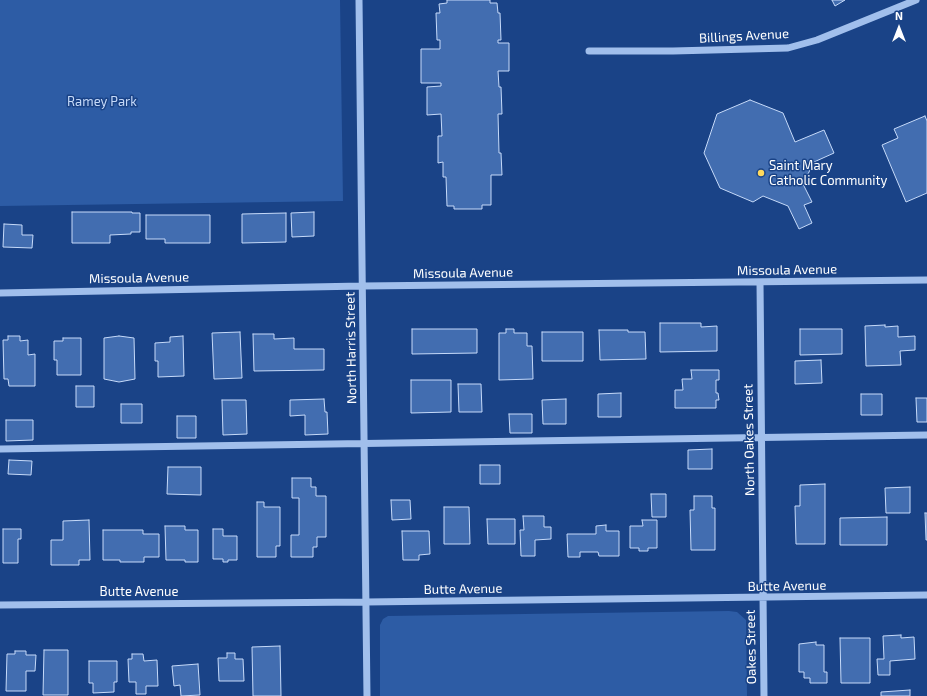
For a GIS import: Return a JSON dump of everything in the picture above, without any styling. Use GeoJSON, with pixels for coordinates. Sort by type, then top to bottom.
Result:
{"type":"FeatureCollection","features":[{"type":"Feature","properties":{"kind":"street","name":"North Harris Street"},"geometry":{"type":"LineString","coordinates":[[359,0],[367,696]]}},
{"type":"Feature","properties":{"kind":"street","name":"Billings Avenue"},"geometry":{"type":"LineString","coordinates":[[589,51],[673,51],[788,48],[817,40],[916,0]]}},
{"type":"Feature","properties":{"kind":"street","name":"Missoula Avenue"},"geometry":{"type":"LineString","coordinates":[[0,293],[362,286],[927,280]]}},
{"type":"Feature","properties":{"kind":"street","name":"North Oakes Street"},"geometry":{"type":"LineString","coordinates":[[760,282],[763,598]]}},
{"type":"Feature","properties":{"kind":"street"},"geometry":{"type":"LineString","coordinates":[[0,448],[927,435]]}},
{"type":"Feature","properties":{"kind":"street","name":"Butte Avenue"},"geometry":{"type":"LineString","coordinates":[[0,605],[763,598],[927,595]]}},
{"type":"Feature","properties":{"kind":"street","name":"Oakes Street"},"geometry":{"type":"LineString","coordinates":[[763,598],[764,696]]}},
{"type":"Feature","properties":{"kind":"green space","name":"Ramey Park"},"geometry":{"type":"Polygon","coordinates":[[[0,0],[340,0],[343,201],[0,206],[0,0]]]}},
{"type":"Feature","properties":{"kind":"green space"},"geometry":{"type":"Polygon","coordinates":[[[737,612],[746,620],[747,696],[380,696],[380,625],[383,619],[388,616],[737,612]]]}},
{"type":"Feature","properties":{"kind":"building"},"geometry":{"type":"Polygon","coordinates":[[[447,0],[490,0],[490,3],[497,3],[498,13],[500,13],[501,40],[498,40],[498,43],[509,43],[509,71],[498,71],[499,87],[501,87],[502,114],[498,114],[499,153],[501,153],[502,175],[491,175],[491,205],[482,205],[482,209],[454,209],[454,206],[447,206],[446,177],[443,177],[443,162],[438,163],[438,136],[442,136],[441,114],[427,115],[427,87],[441,86],[441,83],[421,83],[421,49],[440,49],[440,40],[437,40],[436,13],[440,13],[439,4],[447,3],[447,0]]]}},
{"type":"Feature","properties":{"kind":"building"},"geometry":{"type":"Polygon","coordinates":[[[832,0],[845,0],[835,6],[832,0]]]}},
{"type":"Feature","properties":{"kind":"building","name":"Saint Mary Catholic Community"},"geometry":{"type":"Polygon","coordinates":[[[750,100],[783,113],[795,142],[824,130],[834,153],[814,162],[803,184],[812,202],[804,205],[812,223],[799,229],[788,206],[763,196],[753,202],[720,188],[704,153],[717,114],[750,100]]]}},
{"type":"Feature","properties":{"kind":"building"},"geometry":{"type":"Polygon","coordinates":[[[925,116],[927,121],[927,193],[906,202],[882,145],[898,138],[894,129],[925,116]]]}},
{"type":"Feature","properties":{"kind":"building"},"geometry":{"type":"Polygon","coordinates":[[[72,212],[140,213],[140,232],[110,235],[110,243],[72,243],[72,212]]]}},
{"type":"Feature","properties":{"kind":"building"},"geometry":{"type":"Polygon","coordinates":[[[314,212],[314,236],[292,237],[291,213],[314,212]]]}},
{"type":"Feature","properties":{"kind":"building"},"geometry":{"type":"Polygon","coordinates":[[[286,213],[286,242],[242,243],[242,214],[286,213]]]}},
{"type":"Feature","properties":{"kind":"building"},"geometry":{"type":"Polygon","coordinates":[[[146,215],[210,215],[210,243],[165,243],[165,239],[146,239],[146,215]]]}},
{"type":"Feature","properties":{"kind":"building"},"geometry":{"type":"Polygon","coordinates":[[[4,224],[22,225],[22,235],[33,235],[32,248],[3,247],[4,224]]]}},
{"type":"Feature","properties":{"kind":"building"},"geometry":{"type":"Polygon","coordinates":[[[660,323],[701,323],[701,327],[717,326],[717,351],[660,352],[660,323]]]}},
{"type":"Feature","properties":{"kind":"building"},"geometry":{"type":"Polygon","coordinates":[[[885,325],[885,327],[898,326],[898,337],[915,336],[915,350],[900,351],[901,365],[866,366],[865,326],[885,325]]]}},
{"type":"Feature","properties":{"kind":"building"},"geometry":{"type":"Polygon","coordinates":[[[412,329],[477,329],[477,353],[412,354],[412,329]]]}},
{"type":"Feature","properties":{"kind":"building"},"geometry":{"type":"Polygon","coordinates":[[[506,329],[514,329],[514,333],[527,333],[527,346],[532,346],[533,379],[499,380],[499,333],[506,333],[506,329]]]}},
{"type":"Feature","properties":{"kind":"building"},"geometry":{"type":"Polygon","coordinates":[[[800,329],[842,329],[842,354],[800,355],[800,329]]]}},
{"type":"Feature","properties":{"kind":"building"},"geometry":{"type":"Polygon","coordinates":[[[599,330],[628,330],[628,332],[645,332],[646,359],[600,360],[599,330]]]}},
{"type":"Feature","properties":{"kind":"building"},"geometry":{"type":"Polygon","coordinates":[[[240,332],[242,378],[214,379],[212,333],[240,332]]]}},
{"type":"Feature","properties":{"kind":"building"},"geometry":{"type":"Polygon","coordinates":[[[542,332],[583,332],[583,361],[542,361],[542,332]]]}},
{"type":"Feature","properties":{"kind":"building"},"geometry":{"type":"Polygon","coordinates":[[[253,334],[274,334],[274,339],[294,338],[294,349],[324,349],[324,370],[254,371],[253,334]]]}},
{"type":"Feature","properties":{"kind":"building"},"geometry":{"type":"Polygon","coordinates":[[[8,336],[20,336],[20,341],[28,340],[28,355],[35,354],[35,386],[9,386],[8,379],[4,379],[3,340],[8,340],[8,336]]]}},
{"type":"Feature","properties":{"kind":"building"},"geometry":{"type":"Polygon","coordinates":[[[119,336],[134,338],[135,379],[119,382],[104,379],[104,338],[119,336]]]}},
{"type":"Feature","properties":{"kind":"building"},"geometry":{"type":"Polygon","coordinates":[[[183,336],[184,376],[158,377],[158,361],[155,361],[155,343],[170,342],[170,337],[183,336]]]}},
{"type":"Feature","properties":{"kind":"building"},"geometry":{"type":"Polygon","coordinates":[[[63,338],[81,338],[81,375],[57,375],[57,360],[54,360],[54,341],[63,341],[63,338]]]}},
{"type":"Feature","properties":{"kind":"building"},"geometry":{"type":"Polygon","coordinates":[[[821,360],[822,383],[795,384],[795,361],[821,360]]]}},
{"type":"Feature","properties":{"kind":"building"},"geometry":{"type":"Polygon","coordinates":[[[691,370],[719,370],[719,380],[716,380],[716,393],[718,393],[719,400],[716,400],[716,408],[675,408],[675,390],[683,390],[682,379],[692,379],[691,370]]]}},
{"type":"Feature","properties":{"kind":"building"},"geometry":{"type":"Polygon","coordinates":[[[411,380],[451,380],[451,412],[411,413],[411,380]]]}},
{"type":"Feature","properties":{"kind":"building"},"geometry":{"type":"Polygon","coordinates":[[[458,384],[481,384],[482,412],[459,412],[458,384]]]}},
{"type":"Feature","properties":{"kind":"building"},"geometry":{"type":"Polygon","coordinates":[[[76,386],[94,386],[94,407],[76,407],[76,386]]]}},
{"type":"Feature","properties":{"kind":"building"},"geometry":{"type":"Polygon","coordinates":[[[621,393],[621,417],[598,417],[598,394],[621,393]]]}},
{"type":"Feature","properties":{"kind":"building"},"geometry":{"type":"Polygon","coordinates":[[[861,394],[882,394],[882,415],[861,415],[861,394]]]}},
{"type":"Feature","properties":{"kind":"building"},"geometry":{"type":"Polygon","coordinates":[[[916,398],[927,398],[927,422],[917,422],[916,398]]]}},
{"type":"Feature","properties":{"kind":"building"},"geometry":{"type":"Polygon","coordinates":[[[324,399],[325,412],[327,412],[328,434],[305,435],[305,415],[290,416],[290,400],[324,399]]]}},
{"type":"Feature","properties":{"kind":"building"},"geometry":{"type":"Polygon","coordinates":[[[566,399],[566,424],[543,424],[542,400],[566,399]]]}},
{"type":"Feature","properties":{"kind":"building"},"geometry":{"type":"Polygon","coordinates":[[[222,400],[246,400],[247,434],[223,435],[222,400]]]}},
{"type":"Feature","properties":{"kind":"building"},"geometry":{"type":"Polygon","coordinates":[[[121,404],[142,404],[142,423],[121,423],[121,404]]]}},
{"type":"Feature","properties":{"kind":"building"},"geometry":{"type":"Polygon","coordinates":[[[509,414],[532,414],[532,433],[510,433],[509,414]]]}},
{"type":"Feature","properties":{"kind":"building"},"geometry":{"type":"Polygon","coordinates":[[[177,416],[196,416],[196,438],[177,438],[177,416]]]}},
{"type":"Feature","properties":{"kind":"building"},"geometry":{"type":"Polygon","coordinates":[[[6,420],[33,420],[33,440],[6,441],[6,420]]]}},
{"type":"Feature","properties":{"kind":"building"},"geometry":{"type":"Polygon","coordinates":[[[712,449],[712,469],[688,469],[688,450],[712,449]]]}},
{"type":"Feature","properties":{"kind":"building"},"geometry":{"type":"Polygon","coordinates":[[[9,460],[32,461],[31,475],[8,474],[9,460]]]}},
{"type":"Feature","properties":{"kind":"building"},"geometry":{"type":"Polygon","coordinates":[[[480,465],[500,465],[500,484],[480,484],[480,465]]]}},
{"type":"Feature","properties":{"kind":"building"},"geometry":{"type":"Polygon","coordinates":[[[168,467],[201,467],[201,495],[167,494],[168,467]]]}},
{"type":"Feature","properties":{"kind":"building"},"geometry":{"type":"Polygon","coordinates":[[[292,478],[311,478],[311,487],[316,487],[316,496],[326,496],[326,537],[317,537],[317,547],[313,547],[313,557],[291,557],[291,535],[299,535],[299,498],[292,498],[292,478]]]}},
{"type":"Feature","properties":{"kind":"building"},"geometry":{"type":"Polygon","coordinates":[[[825,484],[825,544],[796,544],[795,506],[800,506],[800,485],[825,484]]]}},
{"type":"Feature","properties":{"kind":"building"},"geometry":{"type":"Polygon","coordinates":[[[910,487],[910,513],[886,513],[885,488],[910,487]]]}},
{"type":"Feature","properties":{"kind":"building"},"geometry":{"type":"Polygon","coordinates":[[[651,494],[666,494],[666,517],[652,517],[651,494]]]}},
{"type":"Feature","properties":{"kind":"building"},"geometry":{"type":"Polygon","coordinates":[[[694,496],[712,496],[712,508],[715,508],[715,550],[691,550],[690,510],[694,510],[694,496]]]}},
{"type":"Feature","properties":{"kind":"building"},"geometry":{"type":"Polygon","coordinates":[[[391,500],[410,500],[411,519],[392,520],[391,500]]]}},
{"type":"Feature","properties":{"kind":"building"},"geometry":{"type":"Polygon","coordinates":[[[257,502],[264,502],[264,507],[280,507],[280,546],[276,546],[276,557],[257,557],[257,502]]]}},
{"type":"Feature","properties":{"kind":"building"},"geometry":{"type":"Polygon","coordinates":[[[444,507],[469,507],[470,544],[444,544],[444,507]]]}},
{"type":"Feature","properties":{"kind":"building"},"geometry":{"type":"Polygon","coordinates":[[[925,513],[927,513],[927,540],[926,540],[925,513]]]}},
{"type":"Feature","properties":{"kind":"building"},"geometry":{"type":"Polygon","coordinates":[[[523,516],[544,516],[544,527],[551,527],[551,539],[535,540],[535,556],[521,556],[520,530],[524,530],[523,516]]]}},
{"type":"Feature","properties":{"kind":"building"},"geometry":{"type":"Polygon","coordinates":[[[887,517],[887,545],[840,545],[840,518],[887,517]]]}},
{"type":"Feature","properties":{"kind":"building"},"geometry":{"type":"Polygon","coordinates":[[[487,519],[515,519],[515,544],[488,544],[487,519]]]}},
{"type":"Feature","properties":{"kind":"building"},"geometry":{"type":"Polygon","coordinates":[[[89,520],[90,560],[79,560],[79,565],[51,565],[51,540],[63,540],[63,521],[89,520]]]}},
{"type":"Feature","properties":{"kind":"building"},"geometry":{"type":"Polygon","coordinates":[[[642,520],[657,520],[657,548],[648,548],[648,551],[639,551],[639,548],[630,548],[630,526],[643,526],[642,520]]]}},
{"type":"Feature","properties":{"kind":"building"},"geometry":{"type":"Polygon","coordinates":[[[606,525],[606,531],[619,531],[619,556],[599,556],[598,552],[580,552],[580,557],[568,557],[567,534],[596,534],[596,526],[606,525]]]}},
{"type":"Feature","properties":{"kind":"building"},"geometry":{"type":"Polygon","coordinates":[[[165,526],[185,526],[185,530],[198,530],[198,562],[166,560],[165,526]]]}},
{"type":"Feature","properties":{"kind":"building"},"geometry":{"type":"Polygon","coordinates":[[[3,529],[21,529],[21,539],[18,539],[18,563],[3,563],[3,529]]]}},
{"type":"Feature","properties":{"kind":"building"},"geometry":{"type":"Polygon","coordinates":[[[213,529],[223,529],[223,536],[237,536],[237,560],[228,560],[228,562],[223,562],[223,559],[213,559],[213,529]]]}},
{"type":"Feature","properties":{"kind":"building"},"geometry":{"type":"Polygon","coordinates":[[[103,530],[143,530],[143,534],[159,534],[159,557],[144,557],[144,562],[103,560],[103,530]]]}},
{"type":"Feature","properties":{"kind":"building"},"geometry":{"type":"Polygon","coordinates":[[[402,531],[429,531],[430,554],[419,555],[419,560],[403,560],[402,531]]]}},
{"type":"Feature","properties":{"kind":"building"},"geometry":{"type":"Polygon","coordinates":[[[901,635],[901,638],[914,637],[915,659],[890,661],[890,675],[878,675],[877,659],[884,659],[883,636],[901,635]]]}},
{"type":"Feature","properties":{"kind":"building"},"geometry":{"type":"Polygon","coordinates":[[[840,638],[870,638],[870,683],[841,683],[840,638]]]}},
{"type":"Feature","properties":{"kind":"building"},"geometry":{"type":"Polygon","coordinates":[[[816,642],[816,645],[824,645],[824,672],[827,672],[827,683],[810,683],[810,678],[804,678],[804,672],[799,672],[799,644],[816,642]]]}},
{"type":"Feature","properties":{"kind":"building"},"geometry":{"type":"Polygon","coordinates":[[[280,646],[281,696],[253,696],[252,647],[280,646]]]}},
{"type":"Feature","properties":{"kind":"building"},"geometry":{"type":"Polygon","coordinates":[[[44,650],[68,650],[68,695],[43,695],[44,650]]]}},
{"type":"Feature","properties":{"kind":"building"},"geometry":{"type":"Polygon","coordinates":[[[15,651],[26,651],[26,655],[36,655],[35,671],[26,671],[26,691],[6,691],[7,654],[15,654],[15,651]]]}},
{"type":"Feature","properties":{"kind":"building"},"geometry":{"type":"Polygon","coordinates":[[[227,653],[235,653],[235,659],[243,659],[244,681],[219,681],[218,658],[227,658],[227,653]]]}},
{"type":"Feature","properties":{"kind":"building"},"geometry":{"type":"Polygon","coordinates":[[[132,654],[143,654],[144,661],[157,660],[158,686],[146,686],[146,694],[136,694],[136,682],[129,682],[128,659],[132,659],[132,654]]]}},
{"type":"Feature","properties":{"kind":"building"},"geometry":{"type":"Polygon","coordinates":[[[89,661],[117,661],[117,682],[114,682],[114,692],[93,693],[93,683],[89,683],[89,661]]]}},
{"type":"Feature","properties":{"kind":"building"},"geometry":{"type":"Polygon","coordinates":[[[198,664],[200,695],[181,696],[180,685],[174,686],[172,666],[198,664]]]}},
{"type":"Feature","properties":{"kind":"building"},"geometry":{"type":"Polygon","coordinates":[[[910,690],[910,696],[881,696],[881,692],[910,690]]]}},
{"type":"Feature","properties":{"kind":"place","name":"Saint Mary Catholic Community"},"geometry":{"type":"Point","coordinates":[761,173]}}]}
